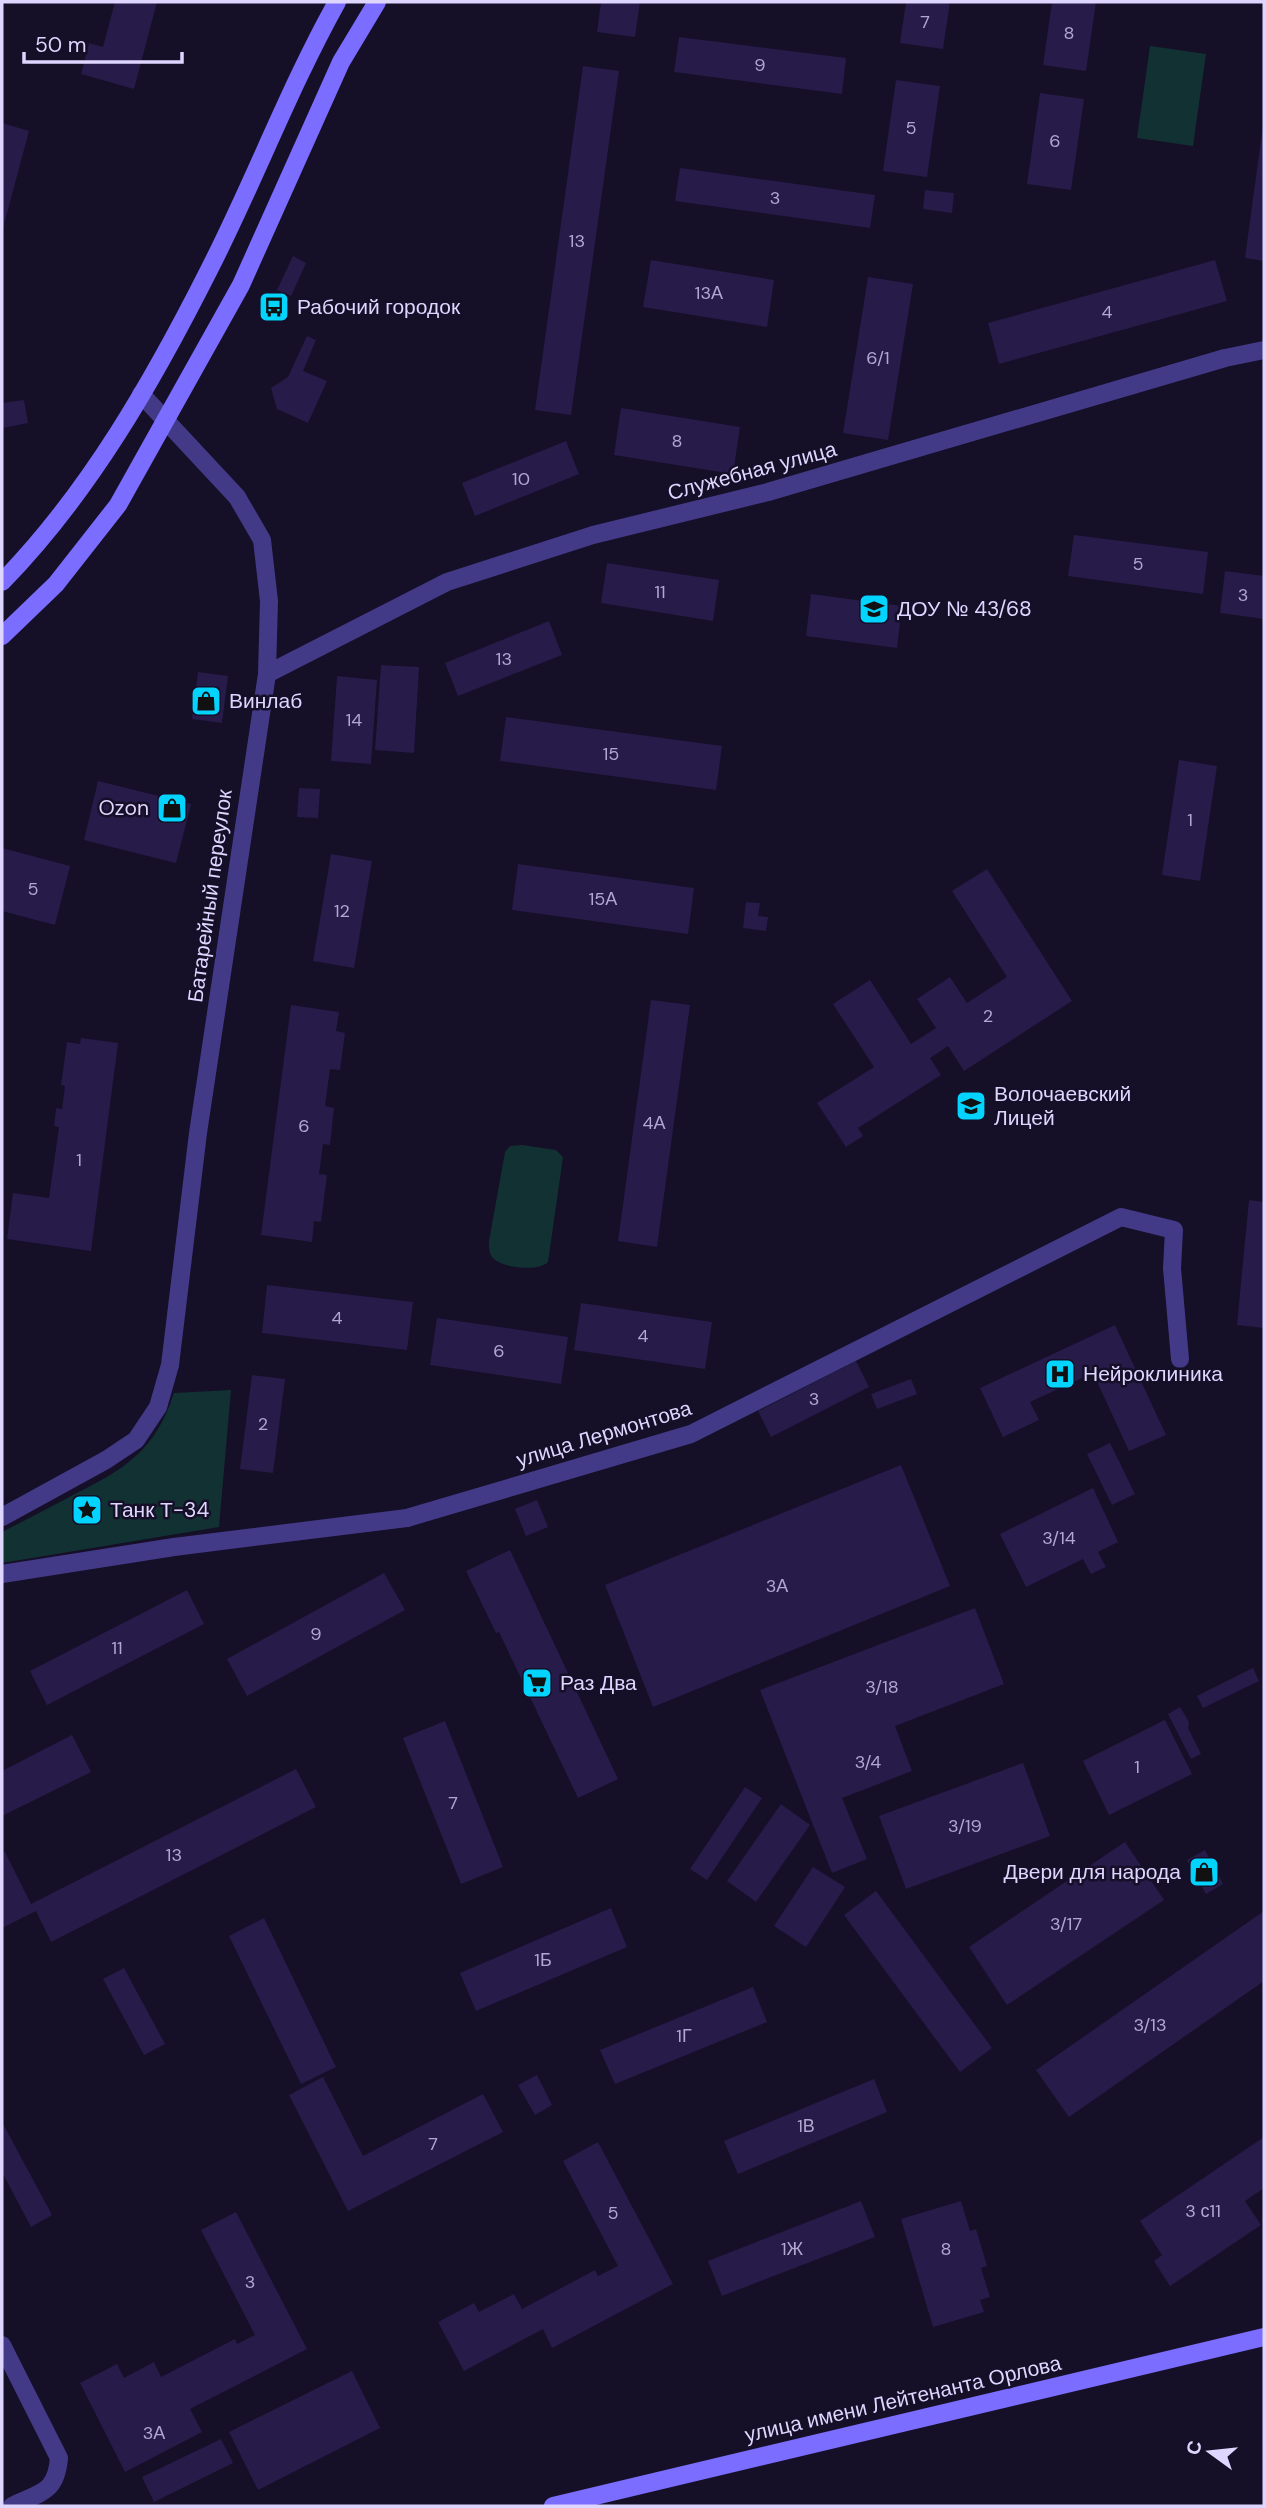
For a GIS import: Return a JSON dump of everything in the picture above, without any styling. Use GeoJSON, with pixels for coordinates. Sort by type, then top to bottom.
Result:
{"type":"FeatureCollection","features":[{"type":"Feature","properties":{"kind":"main road"},"geometry":{"type":"LineString","coordinates":[[2,582],[24,559],[84,484],[141,394],[210,269],[337,2]]}},
{"type":"Feature","properties":{"kind":"main road"},"geometry":{"type":"LineString","coordinates":[[2,636],[56,584],[118,505],[241,285],[341,62],[377,2]]}},
{"type":"Feature","properties":{"kind":"main road","name":"улица имени Лейтенанта Орлова"},"geometry":{"type":"LineString","coordinates":[[553,2506],[1264,2337]]}},
{"type":"Feature","properties":{"kind":"street","name":"Служебная улица"},"geometry":{"type":"LineString","coordinates":[[267,674],[447,582],[593,535],[768,492],[1225,358],[1264,350]]}},
{"type":"Feature","properties":{"kind":"street","name":"Батарейный переулок"},"geometry":{"type":"LineString","coordinates":[[2,1517],[106,1460],[136,1440],[158,1407],[170,1365],[198,1133],[267,674],[269,601],[262,540],[237,497],[141,394]]}},
{"type":"Feature","properties":{"kind":"street","name":"улица Лермонтова"},"geometry":{"type":"LineString","coordinates":[[2,1574],[174,1547],[407,1518],[691,1434],[1121,1217],[1174,1230],[1172,1268],[1180,1359]]}},
{"type":"Feature","properties":{"kind":"street"},"geometry":{"type":"LineString","coordinates":[[2,2345],[59,2458],[58,2473],[51,2487],[12,2506]]}},
{"type":"Feature","properties":{"kind":"green space"},"geometry":{"type":"Polygon","coordinates":[[[1150,46],[1206,54],[1193,146],[1137,138],[1150,46]]]}},
{"type":"Feature","properties":{"kind":"green space"},"geometry":{"type":"Polygon","coordinates":[[[510,1146],[556,1150],[563,1157],[548,1262],[529,1268],[498,1261],[492,1256],[489,1246],[505,1152],[510,1146]]]}},
{"type":"Feature","properties":{"kind":"green space"},"geometry":{"type":"Polygon","coordinates":[[[231,1390],[219,1527],[2,1563],[2,1532],[124,1466],[148,1444],[158,1430],[174,1393],[231,1390]]]}},
{"type":"Feature","properties":{"kind":"building"},"geometry":{"type":"Polygon","coordinates":[[[115,2],[157,2],[134,89],[81,74],[89,43],[103,47],[115,2]]]}},
{"type":"Feature","properties":{"kind":"building"},"geometry":{"type":"Polygon","coordinates":[[[601,2],[640,2],[635,37],[597,32],[601,2]]]}},
{"type":"Feature","properties":{"kind":"building"},"geometry":{"type":"Polygon","coordinates":[[[906,2],[950,2],[943,49],[900,43],[906,2]]]}},
{"type":"Feature","properties":{"kind":"building"},"geometry":{"type":"Polygon","coordinates":[[[1052,2],[1096,2],[1086,71],[1043,65],[1052,2]]]}},
{"type":"Feature","properties":{"kind":"building"},"geometry":{"type":"Polygon","coordinates":[[[679,37],[846,58],[842,94],[674,72],[679,37]]]}},
{"type":"Feature","properties":{"kind":"building"},"geometry":{"type":"Polygon","coordinates":[[[583,66],[619,71],[571,415],[535,410],[583,66]]]}},
{"type":"Feature","properties":{"kind":"building"},"geometry":{"type":"Polygon","coordinates":[[[896,80],[940,86],[927,177],[883,171],[896,80]]]}},
{"type":"Feature","properties":{"kind":"building"},"geometry":{"type":"Polygon","coordinates":[[[1040,93],[1084,99],[1071,190],[1027,184],[1040,93]]]}},
{"type":"Feature","properties":{"kind":"building"},"geometry":{"type":"Polygon","coordinates":[[[2,123],[29,131],[3,228],[2,228],[2,123]]]}},
{"type":"Feature","properties":{"kind":"building"},"geometry":{"type":"Polygon","coordinates":[[[1264,125],[1264,261],[1245,258],[1264,125]]]}},
{"type":"Feature","properties":{"kind":"building"},"geometry":{"type":"Polygon","coordinates":[[[680,168],[875,195],[870,228],[675,201],[680,168]]]}},
{"type":"Feature","properties":{"kind":"building"},"geometry":{"type":"Polygon","coordinates":[[[925,190],[954,193],[952,213],[923,209],[925,190]]]}},
{"type":"Feature","properties":{"kind":"building"},"geometry":{"type":"Polygon","coordinates":[[[293,256],[306,263],[291,296],[277,290],[293,256]]]}},
{"type":"Feature","properties":{"kind":"building"},"geometry":{"type":"Polygon","coordinates":[[[651,260],[774,280],[767,327],[643,307],[651,260]]]}},
{"type":"Feature","properties":{"kind":"building"},"geometry":{"type":"Polygon","coordinates":[[[1215,260],[1227,301],[999,364],[988,323],[1215,260]]]}},
{"type":"Feature","properties":{"kind":"building"},"geometry":{"type":"Polygon","coordinates":[[[868,277],[913,284],[888,440],[843,433],[868,277]]]}},
{"type":"Feature","properties":{"kind":"building"},"geometry":{"type":"Polygon","coordinates":[[[307,336],[316,340],[303,371],[327,381],[308,423],[277,409],[271,388],[288,377],[307,336]]]}},
{"type":"Feature","properties":{"kind":"building"},"geometry":{"type":"Polygon","coordinates":[[[24,400],[28,423],[3,428],[2,403],[24,400]]]}},
{"type":"Feature","properties":{"kind":"building"},"geometry":{"type":"Polygon","coordinates":[[[621,408],[740,427],[733,474],[614,455],[621,408]]]}},
{"type":"Feature","properties":{"kind":"building"},"geometry":{"type":"Polygon","coordinates":[[[566,441],[579,474],[475,516],[462,483],[566,441]]]}},
{"type":"Feature","properties":{"kind":"building"},"geometry":{"type":"Polygon","coordinates":[[[1074,535],[1208,552],[1203,594],[1068,576],[1074,535]]]}},
{"type":"Feature","properties":{"kind":"building"},"geometry":{"type":"Polygon","coordinates":[[[607,563],[719,580],[713,621],[601,603],[607,563]]]}},
{"type":"Feature","properties":{"kind":"building"},"geometry":{"type":"Polygon","coordinates":[[[1225,571],[1264,576],[1264,619],[1220,613],[1225,571]]]}},
{"type":"Feature","properties":{"kind":"building"},"geometry":{"type":"Polygon","coordinates":[[[811,594],[902,606],[897,648],[806,636],[811,594]]]}},
{"type":"Feature","properties":{"kind":"building"},"geometry":{"type":"Polygon","coordinates":[[[549,621],[562,655],[458,696],[445,663],[549,621]]]}},
{"type":"Feature","properties":{"kind":"building"},"geometry":{"type":"Polygon","coordinates":[[[381,665],[419,667],[414,753],[375,750],[381,665]]]}},
{"type":"Feature","properties":{"kind":"building"},"geometry":{"type":"Polygon","coordinates":[[[198,672],[228,676],[222,723],[192,719],[198,672]]]}},
{"type":"Feature","properties":{"kind":"building"},"geometry":{"type":"Polygon","coordinates":[[[337,676],[377,680],[371,764],[331,761],[337,676]]]}},
{"type":"Feature","properties":{"kind":"building"},"geometry":{"type":"Polygon","coordinates":[[[506,717],[722,746],[716,790],[500,761],[506,717]]]}},
{"type":"Feature","properties":{"kind":"building"},"geometry":{"type":"Polygon","coordinates":[[[1179,760],[1217,766],[1200,881],[1162,875],[1179,760]]]}},
{"type":"Feature","properties":{"kind":"building"},"geometry":{"type":"Polygon","coordinates":[[[98,781],[191,804],[176,863],[84,840],[98,781]]]}},
{"type":"Feature","properties":{"kind":"building"},"geometry":{"type":"Polygon","coordinates":[[[299,788],[320,789],[318,818],[297,817],[299,788]]]}},
{"type":"Feature","properties":{"kind":"building"},"geometry":{"type":"Polygon","coordinates":[[[2,848],[70,866],[55,925],[2,911],[2,848]]]}},
{"type":"Feature","properties":{"kind":"building"},"geometry":{"type":"Polygon","coordinates":[[[331,854],[372,861],[354,968],[313,961],[331,854]]]}},
{"type":"Feature","properties":{"kind":"building"},"geometry":{"type":"Polygon","coordinates":[[[518,864],[694,888],[688,934],[512,910],[518,864]]]}},
{"type":"Feature","properties":{"kind":"building"},"geometry":{"type":"Polygon","coordinates":[[[987,869],[1072,1001],[964,1071],[948,1046],[930,1058],[941,1075],[858,1128],[863,1136],[846,1147],[817,1103],[874,1067],[833,1004],[870,980],[911,1044],[936,1028],[917,999],[950,977],[967,1003],[1007,977],[952,891],[987,869]]]}},
{"type":"Feature","properties":{"kind":"building"},"geometry":{"type":"Polygon","coordinates":[[[746,902],[760,903],[758,916],[768,917],[766,931],[743,928],[746,902]]]}},
{"type":"Feature","properties":{"kind":"building"},"geometry":{"type":"Polygon","coordinates":[[[651,1000],[690,1005],[657,1247],[618,1241],[651,1000]]]}},
{"type":"Feature","properties":{"kind":"building"},"geometry":{"type":"Polygon","coordinates":[[[291,1005],[339,1012],[336,1031],[345,1033],[340,1070],[330,1069],[325,1106],[334,1108],[330,1145],[323,1144],[319,1174],[327,1175],[321,1222],[314,1221],[312,1242],[261,1235],[291,1005]]]}},
{"type":"Feature","properties":{"kind":"building"},"geometry":{"type":"Polygon","coordinates":[[[81,1038],[118,1043],[91,1251],[7,1239],[13,1193],[49,1198],[59,1127],[54,1126],[56,1108],[62,1109],[65,1086],[61,1085],[67,1042],[80,1044],[81,1038]]]}},
{"type":"Feature","properties":{"kind":"building"},"geometry":{"type":"Polygon","coordinates":[[[1249,1200],[1264,1202],[1264,1328],[1237,1325],[1249,1200]]]}},
{"type":"Feature","properties":{"kind":"building"},"geometry":{"type":"Polygon","coordinates":[[[267,1285],[413,1302],[407,1350],[262,1333],[267,1285]]]}},
{"type":"Feature","properties":{"kind":"building"},"geometry":{"type":"Polygon","coordinates":[[[581,1303],[712,1322],[705,1369],[574,1350],[581,1303]]]}},
{"type":"Feature","properties":{"kind":"building"},"geometry":{"type":"Polygon","coordinates":[[[437,1318],[568,1337],[561,1384],[430,1365],[437,1318]]]}},
{"type":"Feature","properties":{"kind":"building"},"geometry":{"type":"Polygon","coordinates":[[[1115,1325],[1166,1435],[1129,1451],[1093,1373],[1030,1402],[1039,1420],[1003,1437],[980,1388],[1115,1325]]]}},
{"type":"Feature","properties":{"kind":"building"},"geometry":{"type":"Polygon","coordinates":[[[856,1361],[869,1387],[771,1437],[758,1411],[856,1361]]]}},
{"type":"Feature","properties":{"kind":"building"},"geometry":{"type":"Polygon","coordinates":[[[252,1375],[285,1379],[273,1473],[240,1469],[252,1375]]]}},
{"type":"Feature","properties":{"kind":"building"},"geometry":{"type":"Polygon","coordinates":[[[911,1379],[917,1394],[877,1409],[871,1394],[911,1379]]]}},
{"type":"Feature","properties":{"kind":"building"},"geometry":{"type":"Polygon","coordinates":[[[1110,1443],[1135,1494],[1112,1505],[1087,1454],[1110,1443]]]}},
{"type":"Feature","properties":{"kind":"building"},"geometry":{"type":"Polygon","coordinates":[[[901,1465],[950,1586],[653,1707],[605,1585],[901,1465]]]}},
{"type":"Feature","properties":{"kind":"building"},"geometry":{"type":"Polygon","coordinates":[[[1093,1488],[1118,1542],[1098,1552],[1106,1567],[1091,1574],[1083,1559],[1026,1587],[1000,1534],[1093,1488]]]}},
{"type":"Feature","properties":{"kind":"building"},"geometry":{"type":"Polygon","coordinates":[[[537,1500],[548,1527],[526,1536],[515,1509],[537,1500]]]}},
{"type":"Feature","properties":{"kind":"building"},"geometry":{"type":"Polygon","coordinates":[[[510,1550],[618,1779],[578,1798],[499,1632],[496,1633],[466,1571],[510,1550]]]}},
{"type":"Feature","properties":{"kind":"building"},"geometry":{"type":"Polygon","coordinates":[[[384,1573],[405,1610],[247,1696],[227,1659],[384,1573]]]}},
{"type":"Feature","properties":{"kind":"building"},"geometry":{"type":"Polygon","coordinates":[[[187,1590],[204,1624],[47,1705],[30,1671],[187,1590]]]}},
{"type":"Feature","properties":{"kind":"building"},"geometry":{"type":"Polygon","coordinates":[[[975,1608],[1004,1684],[895,1726],[912,1771],[842,1798],[867,1859],[832,1873],[760,1690],[975,1608]]]}},
{"type":"Feature","properties":{"kind":"building"},"geometry":{"type":"Polygon","coordinates":[[[1253,1668],[1259,1681],[1203,1708],[1197,1696],[1253,1668]]]}},
{"type":"Feature","properties":{"kind":"building"},"geometry":{"type":"Polygon","coordinates":[[[1180,1707],[1201,1754],[1191,1759],[1168,1714],[1180,1707]]]}},
{"type":"Feature","properties":{"kind":"building"},"geometry":{"type":"Polygon","coordinates":[[[1165,1720],[1192,1774],[1109,1815],[1083,1761],[1165,1720]]]}},
{"type":"Feature","properties":{"kind":"building"},"geometry":{"type":"Polygon","coordinates":[[[445,1721],[503,1867],[461,1884],[403,1738],[445,1721]]]}},
{"type":"Feature","properties":{"kind":"building"},"geometry":{"type":"Polygon","coordinates":[[[72,1735],[91,1772],[2,1816],[2,1771],[72,1735]]]}},
{"type":"Feature","properties":{"kind":"building"},"geometry":{"type":"Polygon","coordinates":[[[1023,1763],[1050,1836],[906,1889],[879,1816],[1023,1763]]]}},
{"type":"Feature","properties":{"kind":"building"},"geometry":{"type":"Polygon","coordinates":[[[296,1769],[316,1807],[51,1942],[36,1911],[2,1928],[2,1853],[5,1852],[31,1904],[296,1769]]]}},
{"type":"Feature","properties":{"kind":"building"},"geometry":{"type":"Polygon","coordinates":[[[745,1787],[762,1798],[707,1880],[690,1869],[745,1787]]]}},
{"type":"Feature","properties":{"kind":"building"},"geometry":{"type":"Polygon","coordinates":[[[781,1804],[810,1825],[756,1902],[727,1881],[781,1804]]]}},
{"type":"Feature","properties":{"kind":"building"},"geometry":{"type":"Polygon","coordinates":[[[1125,1842],[1164,1900],[1007,2005],[969,1947],[1125,1842]]]}},
{"type":"Feature","properties":{"kind":"building"},"geometry":{"type":"Polygon","coordinates":[[[1205,1850],[1223,1884],[1206,1894],[1187,1860],[1205,1850]]]}},
{"type":"Feature","properties":{"kind":"building"},"geometry":{"type":"Polygon","coordinates":[[[813,1867],[845,1887],[806,1947],[774,1926],[813,1867]]]}},
{"type":"Feature","properties":{"kind":"building"},"geometry":{"type":"Polygon","coordinates":[[[876,1891],[992,2048],[960,2072],[844,1915],[876,1891]]]}},
{"type":"Feature","properties":{"kind":"building"},"geometry":{"type":"Polygon","coordinates":[[[611,1908],[627,1947],[476,2011],[460,1973],[611,1908]]]}},
{"type":"Feature","properties":{"kind":"building"},"geometry":{"type":"Polygon","coordinates":[[[1264,1911],[1264,1981],[1069,2117],[1036,2070],[1264,1911]]]}},
{"type":"Feature","properties":{"kind":"building"},"geometry":{"type":"Polygon","coordinates":[[[264,1918],[336,2067],[301,2084],[229,1936],[264,1918]]]}},
{"type":"Feature","properties":{"kind":"building"},"geometry":{"type":"Polygon","coordinates":[[[124,1968],[165,2044],[144,2055],[103,1979],[124,1968]]]}},
{"type":"Feature","properties":{"kind":"building"},"geometry":{"type":"Polygon","coordinates":[[[753,1987],[767,2022],[615,2084],[600,2050],[753,1987]]]}},
{"type":"Feature","properties":{"kind":"building"},"geometry":{"type":"Polygon","coordinates":[[[537,2075],[552,2105],[535,2115],[518,2085],[537,2075]]]}},
{"type":"Feature","properties":{"kind":"building"},"geometry":{"type":"Polygon","coordinates":[[[323,2077],[363,2156],[483,2094],[503,2132],[348,2211],[289,2095],[323,2077]]]}},
{"type":"Feature","properties":{"kind":"building"},"geometry":{"type":"Polygon","coordinates":[[[874,2079],[887,2112],[738,2174],[724,2141],[874,2079]]]}},
{"type":"Feature","properties":{"kind":"building"},"geometry":{"type":"Polygon","coordinates":[[[2,2122],[52,2215],[31,2227],[2,2172],[2,2122]]]}},
{"type":"Feature","properties":{"kind":"building"},"geometry":{"type":"Polygon","coordinates":[[[1264,2137],[1264,2188],[1245,2201],[1261,2225],[1170,2286],[1154,2261],[1162,2255],[1140,2221],[1264,2137]]]}},
{"type":"Feature","properties":{"kind":"building"},"geometry":{"type":"Polygon","coordinates":[[[598,2142],[673,2284],[552,2348],[543,2329],[464,2371],[438,2322],[474,2303],[479,2312],[514,2294],[522,2309],[595,2270],[598,2276],[618,2266],[563,2161],[598,2142]]]}},
{"type":"Feature","properties":{"kind":"building"},"geometry":{"type":"Polygon","coordinates":[[[861,2201],[875,2237],[722,2296],[708,2261],[861,2201]]]}},
{"type":"Feature","properties":{"kind":"building"},"geometry":{"type":"Polygon","coordinates":[[[961,2201],[970,2231],[976,2229],[987,2266],[981,2268],[990,2297],[980,2300],[984,2312],[933,2327],[901,2219],[961,2201]]]}},
{"type":"Feature","properties":{"kind":"building"},"geometry":{"type":"Polygon","coordinates":[[[236,2212],[307,2349],[190,2409],[202,2432],[125,2472],[80,2383],[117,2364],[124,2378],[154,2362],[161,2377],[235,2339],[237,2344],[255,2335],[201,2230],[236,2212]]]}},
{"type":"Feature","properties":{"kind":"building"},"geometry":{"type":"Polygon","coordinates":[[[352,2371],[380,2428],[258,2490],[229,2432],[352,2371]]]}},
{"type":"Feature","properties":{"kind":"building"},"geometry":{"type":"Polygon","coordinates":[[[221,2439],[233,2463],[154,2502],[142,2477],[221,2439]]]}},
{"type":"Feature","properties":{"kind":"place","name":"Рабочий городок"},"geometry":{"type":"Point","coordinates":[274,307]}},
{"type":"Feature","properties":{"kind":"place","name":"ДОУ № 43/68"},"geometry":{"type":"Point","coordinates":[874,609]}},
{"type":"Feature","properties":{"kind":"place","name":"Винлаб"},"geometry":{"type":"Point","coordinates":[206,701]}},
{"type":"Feature","properties":{"kind":"place","name":"Ozon"},"geometry":{"type":"Point","coordinates":[172,808]}},
{"type":"Feature","properties":{"kind":"place","name":"Волочаевский Лицей"},"geometry":{"type":"Point","coordinates":[971,1106]}},
{"type":"Feature","properties":{"kind":"place","name":"Нейроклиника"},"geometry":{"type":"Point","coordinates":[1060,1374]}},
{"type":"Feature","properties":{"kind":"place","name":"Танк Т-34"},"geometry":{"type":"Point","coordinates":[87,1510]}},
{"type":"Feature","properties":{"kind":"place","name":"Раз Два"},"geometry":{"type":"Point","coordinates":[537,1683]}},
{"type":"Feature","properties":{"kind":"place","name":"Двери для народа"},"geometry":{"type":"Point","coordinates":[1204,1872]}}]}
